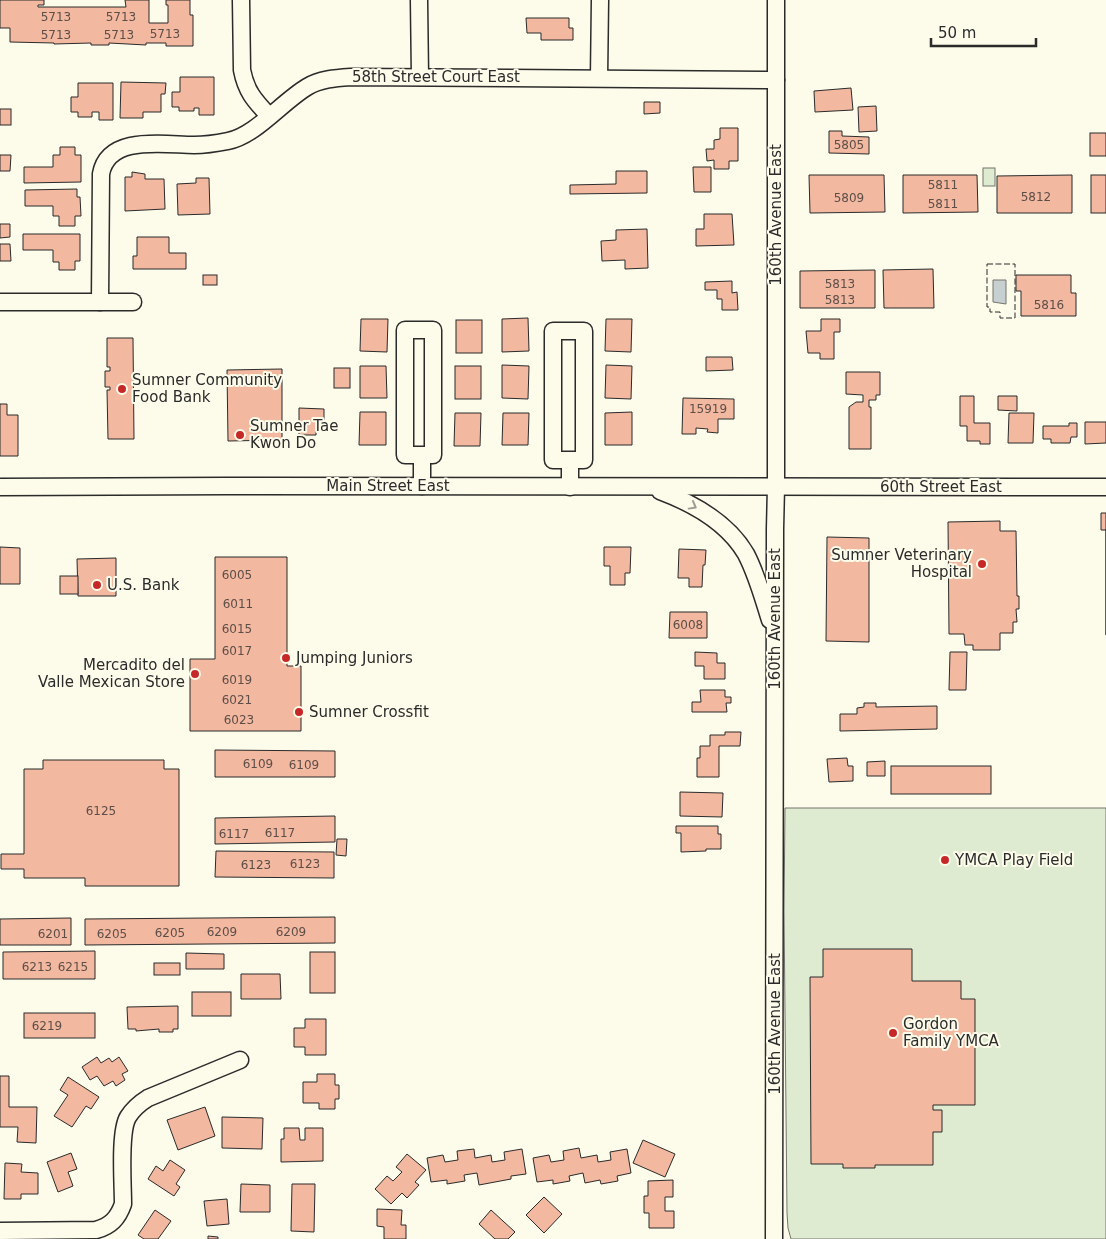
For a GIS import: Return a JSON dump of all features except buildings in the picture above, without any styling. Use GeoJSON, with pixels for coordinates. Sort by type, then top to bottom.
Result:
{"type":"FeatureCollection","features":[{"type":"Feature","properties":{"kind":"street"},"geometry":{"type":"LineString","coordinates":[[241,0],[242,70],[244,79],[250,96],[269,116]]}},
{"type":"Feature","properties":{"kind":"street"},"geometry":{"type":"LineString","coordinates":[[419,0],[420,77]]}},
{"type":"Feature","properties":{"kind":"street"},"geometry":{"type":"LineString","coordinates":[[600,0],[600,78]]}},
{"type":"Feature","properties":{"kind":"street","name":"160th Avenue East"},"geometry":{"type":"LineString","coordinates":[[774,1239],[776,0]]}},
{"type":"Feature","properties":{"kind":"street","name":"58th Street Court East"},"geometry":{"type":"LineString","coordinates":[[100,302],[101,174],[102,164],[108,157],[118,150],[140,144],[197,145],[230,141],[250,132],[308,86],[321,81],[351,76],[776,80]]}},
{"type":"Feature","properties":{"kind":"street"},"geometry":{"type":"LineString","coordinates":[[0,302],[133,302]]}},
{"type":"Feature","properties":{"kind":"street"},"geometry":{"type":"LineString","coordinates":[[405,330],[433,330],[433,455],[422,455],[405,455],[405,330]]}},
{"type":"Feature","properties":{"kind":"street"},"geometry":{"type":"LineString","coordinates":[[553,331],[584,331],[584,460],[570,460],[553,460],[553,331]]}},
{"type":"Feature","properties":{"kind":"street"},"geometry":{"type":"LineString","coordinates":[[422,455],[422,486]]}},
{"type":"Feature","properties":{"kind":"street"},"geometry":{"type":"LineString","coordinates":[[570,460],[570,487]]}},
{"type":"Feature","properties":{"kind":"street","name":"Main Street East"},"geometry":{"type":"LineString","coordinates":[[0,487],[422,486],[776,488]]}},
{"type":"Feature","properties":{"kind":"street"},"geometry":{"type":"LineString","coordinates":[[649,487],[678,498],[700,510],[732,537],[745,554],[758,583],[775,637]]}},
{"type":"Feature","properties":{"kind":"street","name":"60th Street East"},"geometry":{"type":"LineString","coordinates":[[776,488],[1106,488]]}},
{"type":"Feature","properties":{"kind":"street"},"geometry":{"type":"LineString","coordinates":[[0,1231],[96,1230],[109,1226],[120,1214],[123,1204],[124,1130],[128,1117],[136,1106],[148,1098],[240,1060]]}},
{"type":"Feature","properties":{"kind":"street"},"geometry":{"type":"LineString","coordinates":[[775,1216],[784,1239]]}},
{"type":"Feature","properties":{"kind":"green space"},"geometry":{"type":"Polygon","coordinates":[[[983,168],[995,168],[995,186],[983,186],[983,168]]]}},
{"type":"Feature","properties":{"kind":"green space"},"geometry":{"type":"Polygon","coordinates":[[[785,808],[1106,808],[1106,1239],[791,1239],[787,1213],[784,911],[785,808]]]}},
{"type":"Feature","properties":{"kind":"shaded area"},"geometry":{"type":"Polygon","coordinates":[[[993,280],[1006,280],[1006,304],[993,302],[993,280]]]}},
{"type":"Feature","properties":{"kind":"fence"},"geometry":{"type":"LineString","coordinates":[[987,264],[1015,264],[1015,318],[1000,318],[1000,312],[990,312],[990,307],[987,307],[987,264]]}},
{"type":"Feature","properties":{"kind":"place","name":"Sumner Community Food Bank"},"geometry":{"type":"Point","coordinates":[122,389]}},
{"type":"Feature","properties":{"kind":"place","name":"Sumner Tae Kwon Do"},"geometry":{"type":"Point","coordinates":[240,435]}},
{"type":"Feature","properties":{"kind":"place","name":"Sumner Veterinary Hospital"},"geometry":{"type":"Point","coordinates":[982,564]}},
{"type":"Feature","properties":{"kind":"place","name":"U.S. Bank"},"geometry":{"type":"Point","coordinates":[97,585]}},
{"type":"Feature","properties":{"kind":"place","name":"Jumping Juniors"},"geometry":{"type":"Point","coordinates":[286,658]}},
{"type":"Feature","properties":{"kind":"place","name":"Mercadito del Valle Mexican Store"},"geometry":{"type":"Point","coordinates":[195,674]}},
{"type":"Feature","properties":{"kind":"place","name":"Sumner Crossfit"},"geometry":{"type":"Point","coordinates":[299,712]}},
{"type":"Feature","properties":{"kind":"place","name":"YMCA Play Field"},"geometry":{"type":"Point","coordinates":[945,860]}},
{"type":"Feature","properties":{"kind":"place","name":"Gordon Family YMCA"},"geometry":{"type":"Point","coordinates":[893,1033]}}]}
